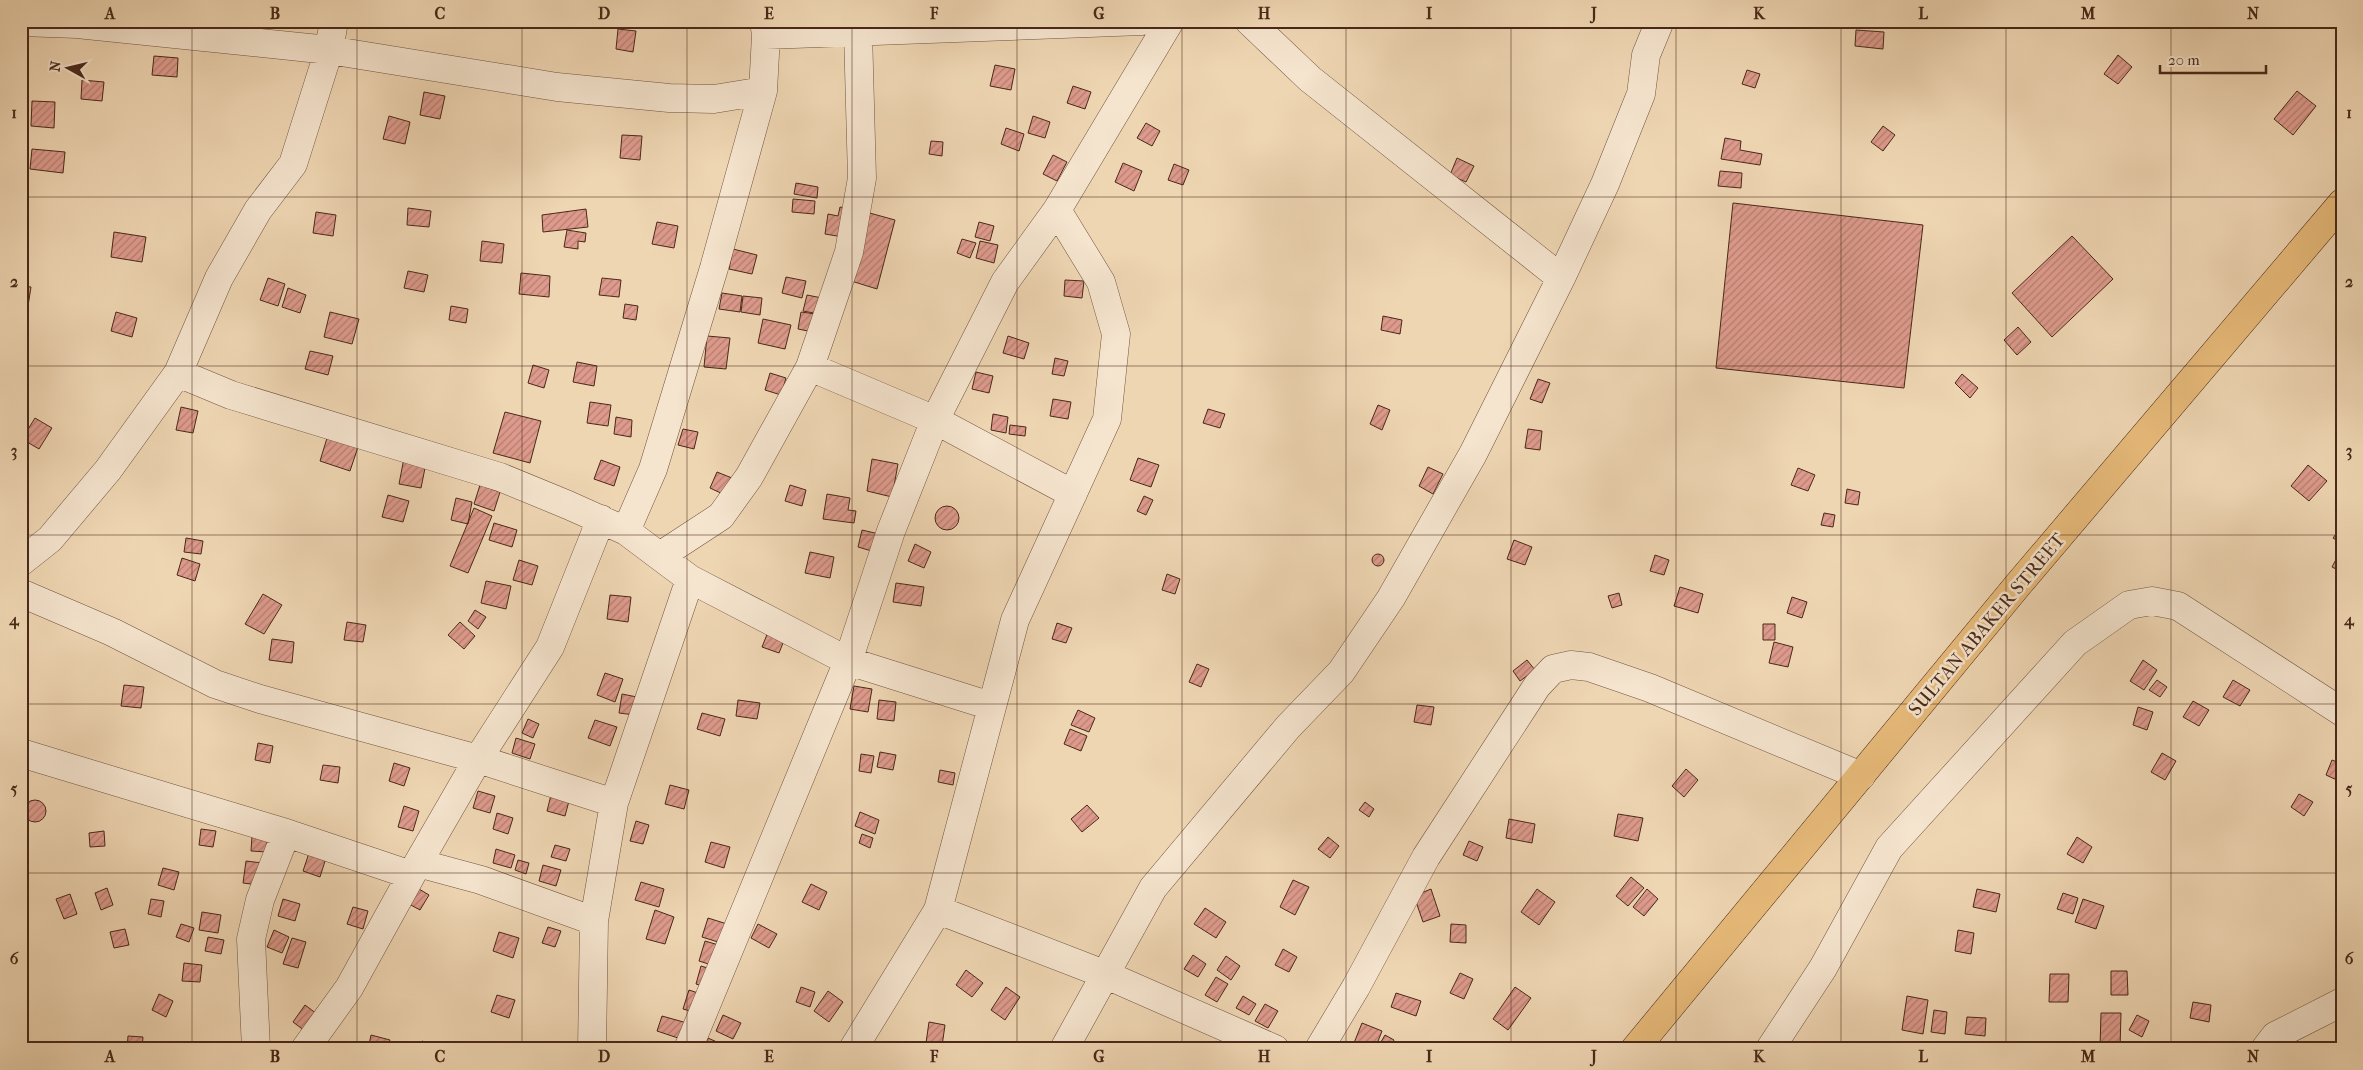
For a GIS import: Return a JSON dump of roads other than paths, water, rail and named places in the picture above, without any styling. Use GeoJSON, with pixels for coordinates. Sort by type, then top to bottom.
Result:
{"type":"FeatureCollection","features":[{"type":"Feature","properties":{"kind":"highway","name":"SULTAN ABAKER STREET"},"geometry":{"type":"LineString","coordinates":[[1635,1049],[2017,586],[2342,203]]}},
{"type":"Feature","properties":{"kind":"street"},"geometry":{"type":"LineString","coordinates":[[21,562],[50,539],[108,470],[178,373],[219,278],[258,210],[293,164],[329,50],[334,21]]}},
{"type":"Feature","properties":{"kind":"street"},"geometry":{"type":"LineString","coordinates":[[626,531],[653,469],[714,268],[762,91],[765,28],[858,32],[1044,23],[1142,21]]}},
{"type":"Feature","properties":{"kind":"street"},"geometry":{"type":"LineString","coordinates":[[688,1049],[848,661],[891,531],[935,420],[1006,282],[1057,210],[1170,21]]}},
{"type":"Feature","properties":{"kind":"street"},"geometry":{"type":"LineString","coordinates":[[1249,21],[1310,79],[1561,278]]}},
{"type":"Feature","properties":{"kind":"street"},"geometry":{"type":"LineString","coordinates":[[1064,1049],[1153,888],[1288,727],[1341,672],[1391,598],[1473,454],[1561,278],[1605,184],[1641,94],[1646,55],[1660,21]]}},
{"type":"Feature","properties":{"kind":"street"},"geometry":{"type":"LineString","coordinates":[[21,22],[77,24],[329,50],[557,87],[669,98],[714,99],[762,91]]}},
{"type":"Feature","properties":{"kind":"street"},"geometry":{"type":"LineString","coordinates":[[660,556],[721,516],[749,477],[810,367],[849,252],[862,178],[858,32]]}},
{"type":"Feature","properties":{"kind":"street"},"geometry":{"type":"LineString","coordinates":[[853,1049],[938,910],[1015,620],[1107,419],[1116,334],[1101,282],[1057,210]]}},
{"type":"Feature","properties":{"kind":"street"},"geometry":{"type":"LineString","coordinates":[[810,367],[935,420],[1073,494]]}},
{"type":"Feature","properties":{"kind":"street"},"geometry":{"type":"LineString","coordinates":[[178,373],[240,398],[500,477],[626,531],[690,579],[848,661],[991,706]]}},
{"type":"Feature","properties":{"kind":"street"},"geometry":{"type":"LineString","coordinates":[[304,1049],[349,988],[414,869],[478,759],[550,647],[601,519]]}},
{"type":"Feature","properties":{"kind":"street"},"geometry":{"type":"LineString","coordinates":[[592,1049],[594,921],[614,803],[690,579]]}},
{"type":"Feature","properties":{"kind":"street"},"geometry":{"type":"LineString","coordinates":[[21,593],[112,632],[215,684],[260,699],[478,759],[614,803]]}},
{"type":"Feature","properties":{"kind":"street"},"geometry":{"type":"LineString","coordinates":[[1770,1049],[1824,968],[1889,848],[2075,643],[2129,605],[2152,601],[2178,606],[2342,712]]}},
{"type":"Feature","properties":{"kind":"street"},"geometry":{"type":"LineString","coordinates":[[1319,1049],[1356,988],[1426,857],[1537,686],[1553,669],[1571,664],[1590,667],[1650,688],[1861,776]]}},
{"type":"Feature","properties":{"kind":"street"},"geometry":{"type":"LineString","coordinates":[[21,754],[414,869],[481,880],[594,921]]}},
{"type":"Feature","properties":{"kind":"street"},"geometry":{"type":"LineString","coordinates":[[256,1049],[251,939],[260,900],[286,833]]}},
{"type":"Feature","properties":{"kind":"street"},"geometry":{"type":"LineString","coordinates":[[938,910],[1104,974],[1276,1049]]}},
{"type":"Feature","properties":{"kind":"street"},"geometry":{"type":"LineString","coordinates":[[2265,1049],[2275,1036],[2342,1002]]}}]}
